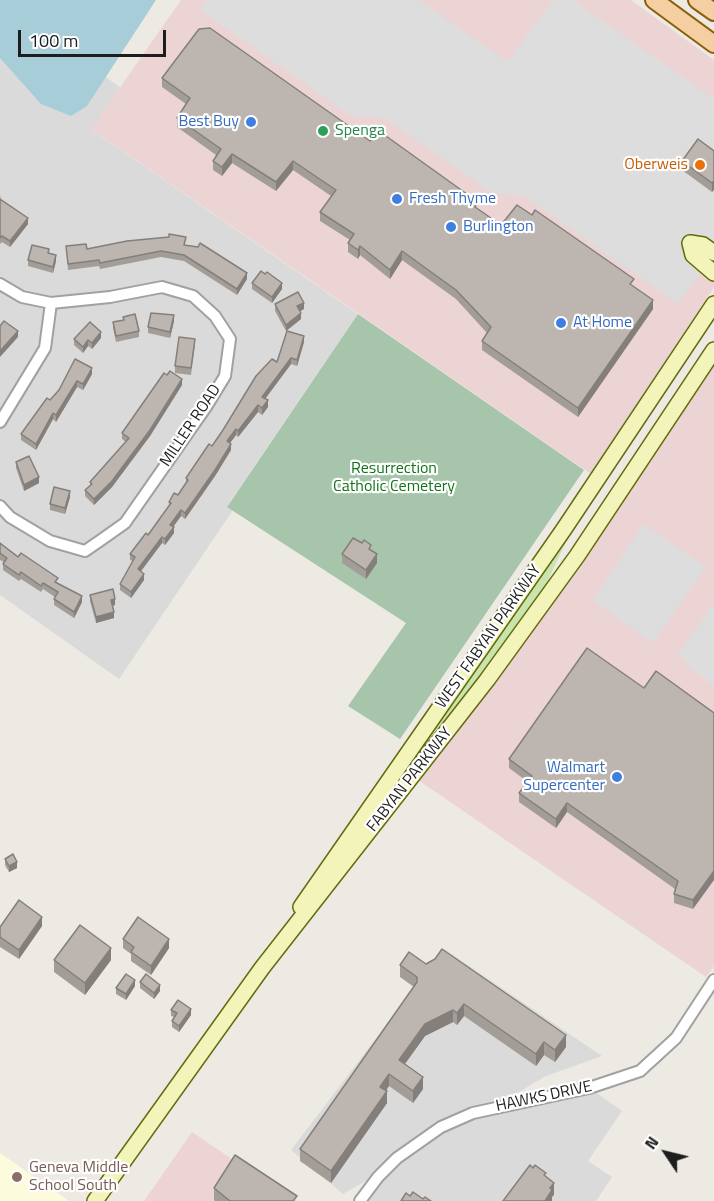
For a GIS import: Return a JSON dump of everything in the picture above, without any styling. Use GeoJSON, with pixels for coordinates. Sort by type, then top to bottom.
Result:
{"type":"FeatureCollection","features":[{"type":"Feature","properties":{"kind":"main road"},"geometry":{"type":"LineString","coordinates":[[654,0],[714,44]]}},
{"type":"Feature","properties":{"kind":"main road"},"geometry":{"type":"LineString","coordinates":[[697,0],[714,12]]}},
{"type":"Feature","properties":{"kind":"main road"},"geometry":{"type":"LineString","coordinates":[[714,253],[703,245],[690,243],[693,255],[714,273]]}},
{"type":"Feature","properties":{"kind":"main road","name":"WEST FABYAN PARKWAY"},"geometry":{"type":"LineString","coordinates":[[262,968],[314,886],[564,529],[714,304]]}},
{"type":"Feature","properties":{"kind":"main road","name":"FABYAN PARKWAY"},"geometry":{"type":"LineString","coordinates":[[95,1201],[262,968],[487,680],[577,556],[714,350]]}},
{"type":"Feature","properties":{"kind":"street","name":"MILLER ROAD"},"geometry":{"type":"LineString","coordinates":[[0,284],[22,297],[51,303],[110,297],[162,286],[193,296],[215,316],[230,339],[225,375],[125,523],[86,551],[50,541],[10,517],[0,506]]}},
{"type":"Feature","properties":{"kind":"street"},"geometry":{"type":"LineString","coordinates":[[0,422],[45,348],[51,303]]}},
{"type":"Feature","properties":{"kind":"street","name":"HAWKS DRIVE"},"geometry":{"type":"LineString","coordinates":[[360,1201],[378,1177],[397,1158],[441,1127],[473,1113],[589,1088],[640,1071],[676,1038],[714,980]]}},
{"type":"Feature","properties":{"kind":"shaded area"},"geometry":{"type":"Polygon","coordinates":[[[181,0],[631,0],[714,60],[714,287],[591,474],[91,129],[181,0]]]}},
{"type":"Feature","properties":{"kind":"shaded area"},"geometry":{"type":"Polygon","coordinates":[[[207,0],[419,0],[508,62],[552,0],[573,0],[714,99],[714,253],[678,304],[524,196],[492,193],[384,118],[350,115],[200,10],[207,0]]]}},
{"type":"Feature","properties":{"kind":"shaded area"},"geometry":{"type":"Polygon","coordinates":[[[0,3],[120,87],[92,130],[358,314],[227,506],[233,510],[119,679],[0,595],[0,3]]]}},
{"type":"Feature","properties":{"kind":"shaded area"},"geometry":{"type":"Polygon","coordinates":[[[714,364],[714,966],[706,977],[418,780],[576,573],[714,364]]]}},
{"type":"Feature","properties":{"kind":"shaded area"},"geometry":{"type":"Polygon","coordinates":[[[644,524],[706,567],[653,643],[592,600],[644,524]]]}},
{"type":"Feature","properties":{"kind":"shaded area"},"geometry":{"type":"Polygon","coordinates":[[[714,603],[714,686],[693,670],[678,654],[714,603]]]}},
{"type":"Feature","properties":{"kind":"shaded area"},"geometry":{"type":"Polygon","coordinates":[[[444,949],[602,1056],[546,1076],[473,1119],[514,1107],[594,1091],[622,1111],[588,1161],[612,1177],[596,1201],[366,1201],[399,1162],[343,1194],[291,1150],[444,949]]]}},
{"type":"Feature","properties":{"kind":"shaded area"},"geometry":{"type":"Polygon","coordinates":[[[192,1132],[294,1201],[144,1201],[192,1132]]]}},
{"type":"Feature","properties":{"kind":"shaded area","name":"Geneva Middle School South"},"geometry":{"type":"Polygon","coordinates":[[[0,1153],[69,1201],[0,1201],[0,1153]]]}},
{"type":"Feature","properties":{"kind":"green space","name":"Resurrection Catholic Cemetery"},"geometry":{"type":"Polygon","coordinates":[[[358,314],[584,470],[400,739],[348,706],[406,623],[227,507],[358,314]]]}},
{"type":"Feature","properties":{"kind":"green space"},"geometry":{"type":"Polygon","coordinates":[[[563,539],[566,542],[530,618],[325,882],[563,539]]]}},
{"type":"Feature","properties":{"kind":"water"},"geometry":{"type":"Polygon","coordinates":[[[0,0],[156,0],[87,106],[71,116],[41,104],[0,58],[0,0]]]}},
{"type":"Feature","properties":{"kind":"building"},"geometry":{"type":"Polygon","coordinates":[[[210,28],[370,141],[379,131],[478,202],[475,207],[501,225],[517,205],[532,215],[535,210],[634,279],[630,284],[653,300],[578,408],[482,341],[491,327],[456,290],[402,251],[390,270],[360,246],[358,250],[348,243],[354,234],[320,212],[336,190],[293,161],[276,182],[232,154],[222,167],[213,161],[221,149],[177,118],[190,98],[162,78],[199,29],[210,28]]]}},
{"type":"Feature","properties":{"kind":"building","name":"Oberweis"},"geometry":{"type":"Polygon","coordinates":[[[698,139],[714,151],[714,181],[712,183],[682,161],[698,139]]]}},
{"type":"Feature","properties":{"kind":"building"},"geometry":{"type":"Polygon","coordinates":[[[0,199],[28,218],[10,241],[2,236],[0,238],[0,199]]]}},
{"type":"Feature","properties":{"kind":"building"},"geometry":{"type":"Polygon","coordinates":[[[169,234],[186,237],[184,245],[198,247],[200,243],[247,273],[237,289],[184,255],[161,251],[100,263],[99,260],[68,264],[66,246],[86,244],[87,249],[127,241],[169,237],[169,234]]]}},
{"type":"Feature","properties":{"kind":"building"},"geometry":{"type":"Polygon","coordinates":[[[32,245],[49,249],[48,253],[56,255],[53,267],[28,260],[32,245]]]}},
{"type":"Feature","properties":{"kind":"building"},"geometry":{"type":"Polygon","coordinates":[[[261,271],[265,274],[267,272],[282,283],[272,297],[252,283],[261,271]]]}},
{"type":"Feature","properties":{"kind":"building"},"geometry":{"type":"Polygon","coordinates":[[[298,292],[304,303],[297,306],[301,313],[286,325],[275,304],[298,292]]]}},
{"type":"Feature","properties":{"kind":"building"},"geometry":{"type":"Polygon","coordinates":[[[151,313],[174,315],[170,332],[148,327],[151,313]]]}},
{"type":"Feature","properties":{"kind":"building"},"geometry":{"type":"Polygon","coordinates":[[[135,314],[139,331],[116,336],[113,322],[124,320],[123,317],[135,314]]]}},
{"type":"Feature","properties":{"kind":"building"},"geometry":{"type":"Polygon","coordinates":[[[4,321],[18,331],[0,351],[0,326],[4,321]]]}},
{"type":"Feature","properties":{"kind":"building"},"geometry":{"type":"Polygon","coordinates":[[[90,322],[101,332],[92,343],[88,340],[83,347],[74,339],[90,322]]]}},
{"type":"Feature","properties":{"kind":"building"},"geometry":{"type":"Polygon","coordinates":[[[287,331],[304,336],[297,360],[291,358],[262,397],[268,400],[262,408],[258,405],[238,431],[236,429],[227,441],[231,444],[215,470],[185,513],[181,510],[170,525],[174,527],[165,539],[162,537],[138,569],[144,574],[131,592],[120,584],[135,557],[130,554],[146,533],[148,535],[171,503],[169,502],[174,493],[178,495],[188,480],[186,478],[209,444],[212,446],[223,430],[256,376],[272,359],[277,362],[287,331]]]}},
{"type":"Feature","properties":{"kind":"building"},"geometry":{"type":"Polygon","coordinates":[[[179,337],[195,339],[191,368],[175,366],[179,337]]]}},
{"type":"Feature","properties":{"kind":"building"},"geometry":{"type":"Polygon","coordinates":[[[75,359],[92,368],[83,384],[77,381],[56,415],[53,413],[36,444],[21,434],[47,398],[50,400],[59,390],[75,359]]]}},
{"type":"Feature","properties":{"kind":"building"},"geometry":{"type":"Polygon","coordinates":[[[170,371],[182,379],[150,430],[112,481],[94,499],[85,490],[129,438],[122,433],[164,373],[167,375],[170,371]]]}},
{"type":"Feature","properties":{"kind":"building"},"geometry":{"type":"Polygon","coordinates":[[[29,456],[39,477],[24,485],[16,462],[29,456]]]}},
{"type":"Feature","properties":{"kind":"building"},"geometry":{"type":"Polygon","coordinates":[[[54,487],[70,491],[65,508],[50,504],[54,487]]]}},
{"type":"Feature","properties":{"kind":"building"},"geometry":{"type":"Polygon","coordinates":[[[353,538],[362,543],[364,540],[371,545],[369,549],[377,554],[366,570],[342,554],[353,538]]]}},
{"type":"Feature","properties":{"kind":"building"},"geometry":{"type":"Polygon","coordinates":[[[0,543],[18,557],[21,553],[58,578],[55,582],[82,596],[74,612],[54,599],[58,592],[43,583],[41,586],[21,572],[19,575],[3,564],[7,558],[0,553],[0,543]]]}},
{"type":"Feature","properties":{"kind":"building"},"geometry":{"type":"Polygon","coordinates":[[[113,589],[115,599],[111,600],[114,612],[96,617],[90,595],[113,589]]]}},
{"type":"Feature","properties":{"kind":"building","name":"Walmart Supercenter"},"geometry":{"type":"Polygon","coordinates":[[[587,648],[644,688],[656,671],[714,713],[714,871],[693,900],[674,894],[678,881],[567,803],[556,819],[519,793],[532,776],[509,759],[587,648]]]}},
{"type":"Feature","properties":{"kind":"building"},"geometry":{"type":"Polygon","coordinates":[[[13,854],[17,862],[9,866],[5,859],[13,854]]]}},
{"type":"Feature","properties":{"kind":"building"},"geometry":{"type":"Polygon","coordinates":[[[19,900],[42,917],[19,950],[0,937],[0,927],[19,900]]]}},
{"type":"Feature","properties":{"kind":"building"},"geometry":{"type":"Polygon","coordinates":[[[138,917],[169,939],[151,966],[131,952],[134,947],[123,939],[138,917]]]}},
{"type":"Feature","properties":{"kind":"building"},"geometry":{"type":"Polygon","coordinates":[[[80,925],[111,948],[85,983],[54,960],[80,925]]]}},
{"type":"Feature","properties":{"kind":"building"},"geometry":{"type":"Polygon","coordinates":[[[442,949],[566,1035],[555,1050],[544,1042],[536,1054],[464,1004],[457,1013],[453,1010],[425,1024],[399,1060],[423,1077],[413,1091],[389,1074],[380,1087],[387,1091],[331,1171],[300,1149],[417,982],[417,977],[400,965],[409,952],[426,964],[435,959],[442,949]]]}},
{"type":"Feature","properties":{"kind":"building"},"geometry":{"type":"Polygon","coordinates":[[[126,974],[135,980],[126,994],[116,988],[126,974]]]}},
{"type":"Feature","properties":{"kind":"building"},"geometry":{"type":"Polygon","coordinates":[[[146,974],[160,985],[154,993],[140,982],[146,974]]]}},
{"type":"Feature","properties":{"kind":"building"},"geometry":{"type":"Polygon","coordinates":[[[178,1000],[191,1009],[179,1026],[172,1021],[177,1013],[171,1010],[178,1000]]]}},
{"type":"Feature","properties":{"kind":"building"},"geometry":{"type":"Polygon","coordinates":[[[235,1155],[297,1196],[293,1201],[230,1201],[214,1188],[235,1155]]]}},
{"type":"Feature","properties":{"kind":"building"},"geometry":{"type":"Polygon","coordinates":[[[530,1165],[533,1168],[535,1165],[546,1173],[544,1175],[554,1183],[545,1201],[503,1201],[530,1165]]]}},
{"type":"Feature","properties":{"kind":"building"},"geometry":{"type":"Polygon","coordinates":[[[413,1192],[431,1201],[401,1201],[406,1193],[410,1196],[413,1192]]]}},
{"type":"Feature","properties":{"kind":"place","name":"Best Buy"},"geometry":{"type":"Point","coordinates":[251,122]}},
{"type":"Feature","properties":{"kind":"place","name":"Spenga"},"geometry":{"type":"Point","coordinates":[323,131]}},
{"type":"Feature","properties":{"kind":"place","name":"Oberweis"},"geometry":{"type":"Point","coordinates":[700,165]}},
{"type":"Feature","properties":{"kind":"place","name":"Fresh Thyme"},"geometry":{"type":"Point","coordinates":[397,199]}},
{"type":"Feature","properties":{"kind":"place","name":"Burlington"},"geometry":{"type":"Point","coordinates":[451,227]}},
{"type":"Feature","properties":{"kind":"place","name":"At Home"},"geometry":{"type":"Point","coordinates":[561,323]}},
{"type":"Feature","properties":{"kind":"place","name":"Walmart Supercenter"},"geometry":{"type":"Point","coordinates":[617,777]}},
{"type":"Feature","properties":{"kind":"place","name":"Geneva Middle School South"},"geometry":{"type":"Point","coordinates":[17,1177]}}]}
